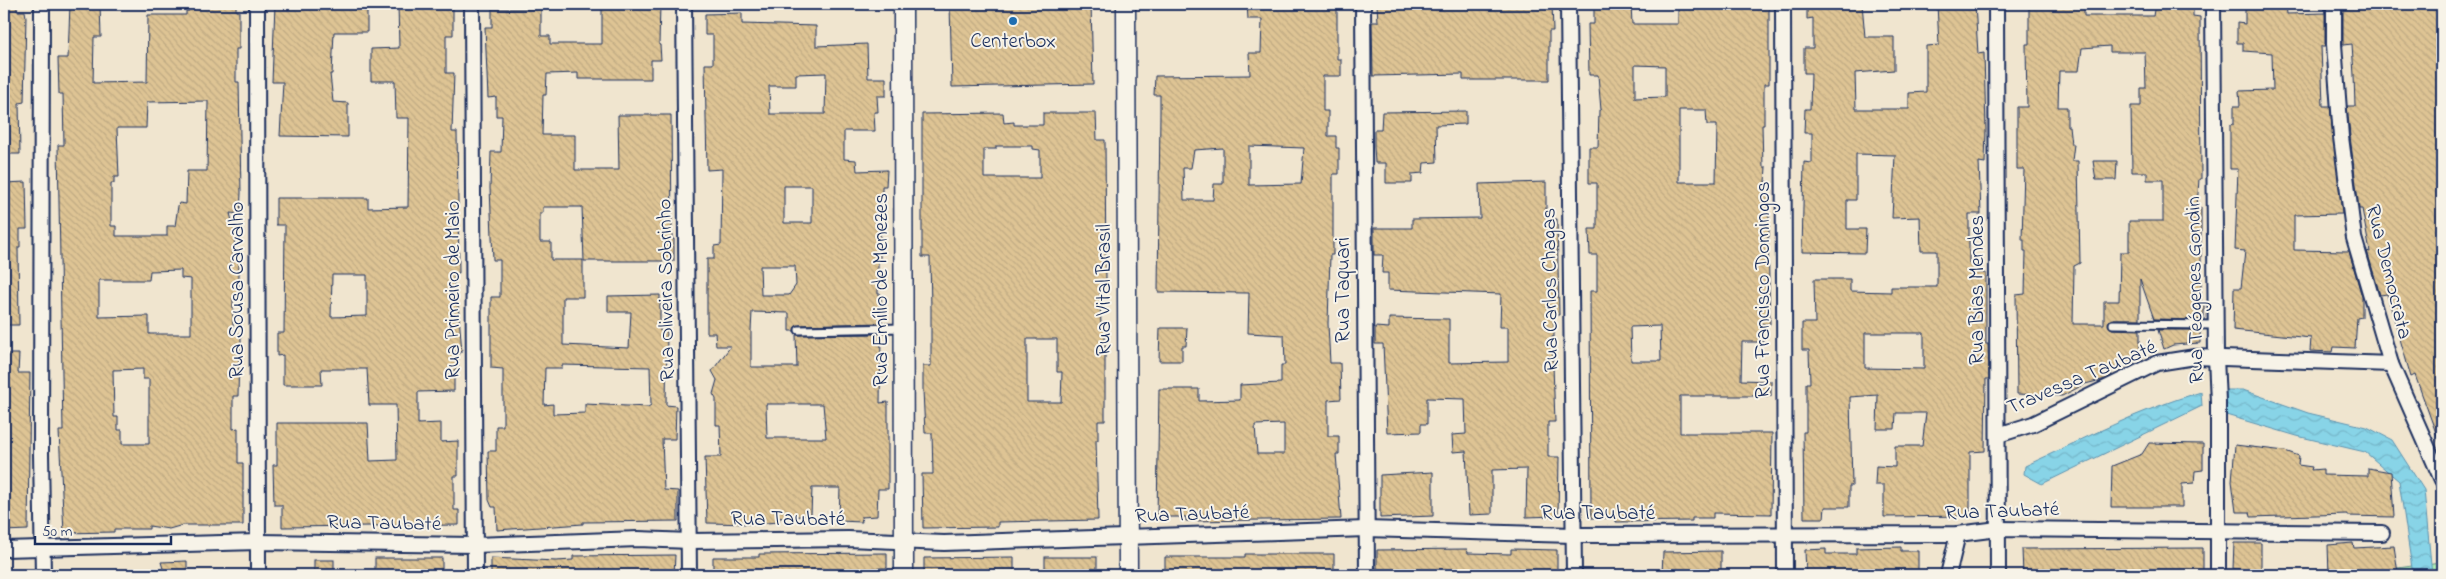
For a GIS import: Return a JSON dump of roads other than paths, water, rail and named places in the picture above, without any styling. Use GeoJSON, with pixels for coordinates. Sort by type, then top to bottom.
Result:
{"type":"FeatureCollection","features":[{"type":"Feature","properties":{"kind":"street"},"geometry":{"type":"LineString","coordinates":[[42,4],[41,453],[43,575]]}},
{"type":"Feature","properties":{"kind":"street","name":"Rua Sousa Carvalho"},"geometry":{"type":"LineString","coordinates":[[257,4],[258,575]]}},
{"type":"Feature","properties":{"kind":"street","name":"Rua Primeiro de Maio"},"geometry":{"type":"LineString","coordinates":[[472,4],[475,575]]}},
{"type":"Feature","properties":{"kind":"street","name":"Rua Oliveira Sobrinho"},"geometry":{"type":"LineString","coordinates":[[684,4],[689,575]]}},
{"type":"Feature","properties":{"kind":"street","name":"Rua Emílio de Menezes"},"geometry":{"type":"LineString","coordinates":[[904,4],[904,575]]}},
{"type":"Feature","properties":{"kind":"street","name":"Rua Vital Brasil"},"geometry":{"type":"LineString","coordinates":[[1126,4],[1128,575]]}},
{"type":"Feature","properties":{"kind":"street","name":"Rua Taquari"},"geometry":{"type":"LineString","coordinates":[[1363,4],[1366,575]]}},
{"type":"Feature","properties":{"kind":"street","name":"Rua Carlos Chagas"},"geometry":{"type":"LineString","coordinates":[[1568,4],[1574,575]]}},
{"type":"Feature","properties":{"kind":"street","name":"Rua Francisco Domingos"},"geometry":{"type":"LineString","coordinates":[[1783,4],[1786,575]]}},
{"type":"Feature","properties":{"kind":"street","name":"Rua Bias Mendes"},"geometry":{"type":"LineString","coordinates":[[1996,4],[1998,575]]}},
{"type":"Feature","properties":{"kind":"street","name":"Rua Teógenes Gondin"},"geometry":{"type":"LineString","coordinates":[[2213,4],[2218,402],[2218,575]]}},
{"type":"Feature","properties":{"kind":"street","name":"Rua Democrata"},"geometry":{"type":"LineString","coordinates":[[2334,4],[2334,44],[2341,137],[2354,238],[2391,364],[2442,480]]}},
{"type":"Feature","properties":{"kind":"street","name":"Travessa Taubaté"},"geometry":{"type":"LineString","coordinates":[[1998,436],[2033,424],[2157,363],[2195,357],[2216,357],[2391,364]]}},
{"type":"Feature","properties":{"kind":"street","name":"Rua Taubaté"},"geometry":{"type":"LineString","coordinates":[[4,549],[258,542],[475,545],[638,539],[690,541],[848,539],[944,543],[1366,529],[1574,535],[1958,534],[1998,529],[2382,533]]}},
{"type":"Feature","properties":{"kind":"street"},"geometry":{"type":"LineString","coordinates":[[1948,575],[1958,534]]}},
{"type":"Feature","properties":{"kind":"lane"},"geometry":{"type":"LineString","coordinates":[[2114,324],[2216,325]]}},
{"type":"Feature","properties":{"kind":"lane"},"geometry":{"type":"LineString","coordinates":[[799,330],[905,328]]}},
{"type":"Feature","properties":{"kind":"water"},"geometry":{"type":"Polygon","coordinates":[[[2226,390],[2243,390],[2308,413],[2367,427],[2392,440],[2424,490],[2432,575],[2413,575],[2399,481],[2365,452],[2297,436],[2226,415],[2226,390]]]}},
{"type":"Feature","properties":{"kind":"water"},"geometry":{"type":"Polygon","coordinates":[[[2201,392],[2202,406],[2042,484],[2024,474],[2025,466],[2134,416],[2201,392]]]}},
{"type":"Feature","properties":{"kind":"place","name":"Centerbox"},"geometry":{"type":"Point","coordinates":[1013,21]}}]}
